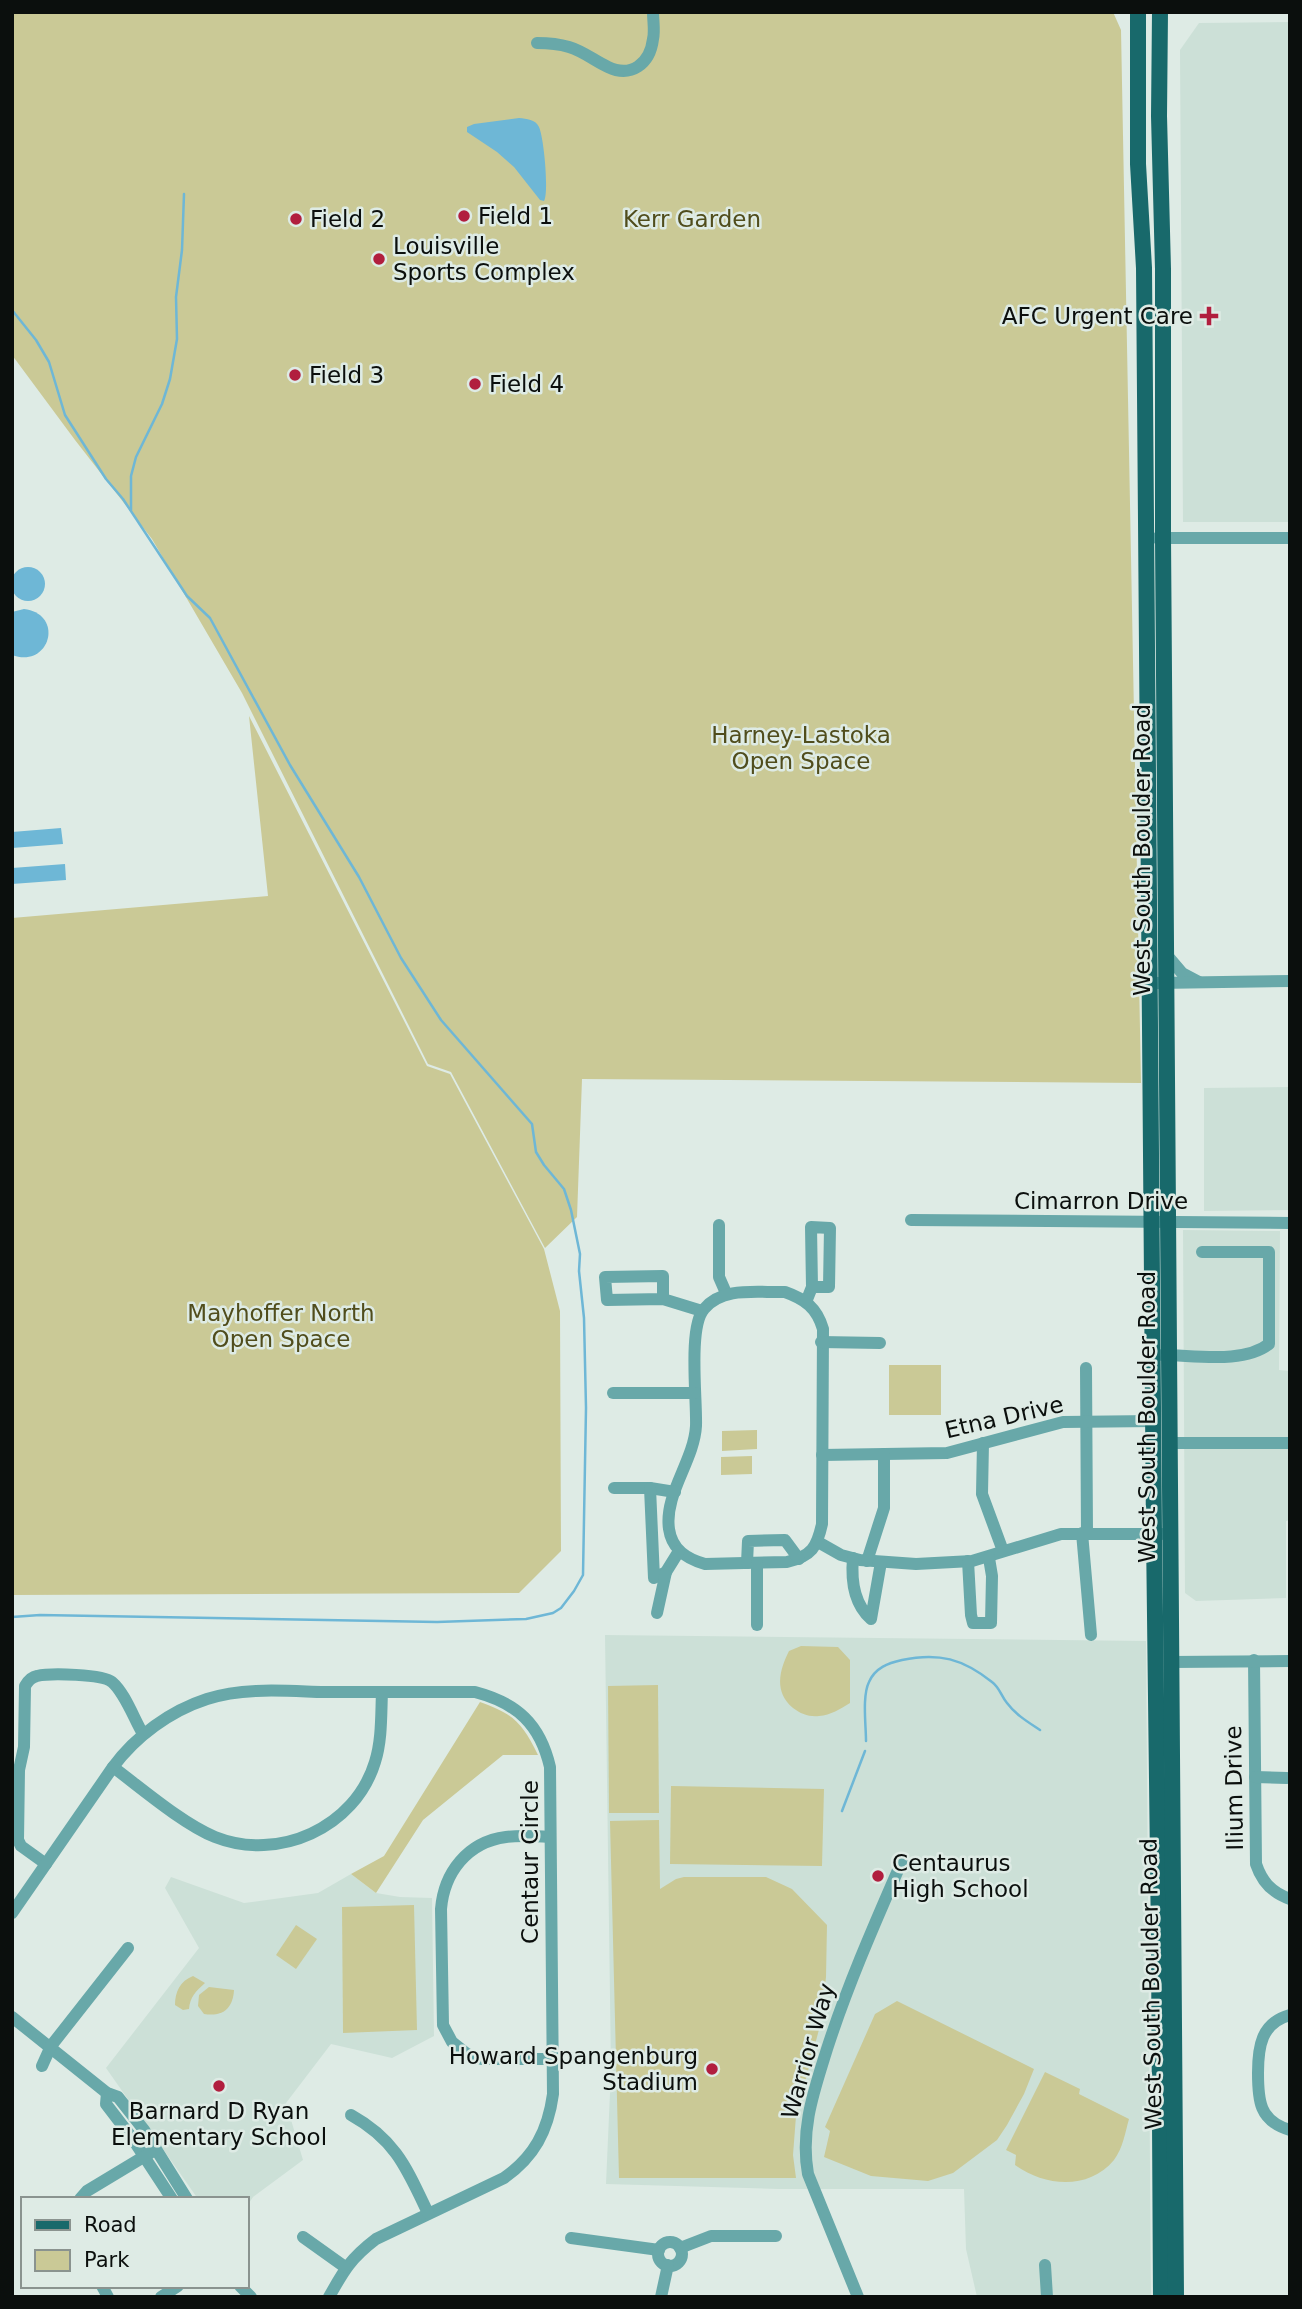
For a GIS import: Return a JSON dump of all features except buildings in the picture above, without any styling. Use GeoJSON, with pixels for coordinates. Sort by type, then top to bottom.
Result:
{"type":"FeatureCollection","features":[{"type":"Feature","properties":{"kind":"main road"},"geometry":{"type":"LineString","coordinates":[[1138,12],[1138,164],[1154,538]]}},
{"type":"Feature","properties":{"kind":"main road"},"geometry":{"type":"LineString","coordinates":[[1154,538],[1163,269],[1158,117],[1160,12]]}},
{"type":"Feature","properties":{"kind":"main road"},"geometry":{"type":"LineString","coordinates":[[1159,32],[1172,12]]}},
{"type":"Feature","properties":{"kind":"main road","name":"West South Boulder Road"},"geometry":{"type":"LineString","coordinates":[[1154,538],[1166,953],[1158,983],[1169,1222],[1154,1421],[1171,1662],[1176,2297]]}},
{"type":"Feature","properties":{"kind":"main road","name":"West South Boulder Road"},"geometry":{"type":"LineString","coordinates":[[1154,538],[1158,983],[1152,1222],[1170,1443],[1162,1534],[1161,2297]]}},
{"type":"Feature","properties":{"kind":"street"},"geometry":{"type":"LineString","coordinates":[[537,43],[571,47],[608,67],[631,71],[640,67],[648,57],[653,39],[653,12]]}},
{"type":"Feature","properties":{"kind":"street"},"geometry":{"type":"LineString","coordinates":[[1154,538],[1290,538]]}},
{"type":"Feature","properties":{"kind":"street"},"geometry":{"type":"LineString","coordinates":[[1166,953],[1182,973],[1200,982]]}},
{"type":"Feature","properties":{"kind":"street"},"geometry":{"type":"LineString","coordinates":[[1158,983],[1290,981]]}},
{"type":"Feature","properties":{"kind":"street","name":"Cimarron Drive"},"geometry":{"type":"LineString","coordinates":[[911,1220],[1290,1223]]}},
{"type":"Feature","properties":{"kind":"street"},"geometry":{"type":"LineString","coordinates":[[719,1225],[719,1277],[726,1293]]}},
{"type":"Feature","properties":{"kind":"street"},"geometry":{"type":"LineString","coordinates":[[806,1302],[812,1287],[811,1227],[830,1228],[829,1287],[812,1287]]}},
{"type":"Feature","properties":{"kind":"street"},"geometry":{"type":"LineString","coordinates":[[1161,1355],[1244,1356],[1259,1352],[1269,1344],[1269,1252],[1202,1252]]}},
{"type":"Feature","properties":{"kind":"street"},"geometry":{"type":"LineString","coordinates":[[663,1299],[663,1276],[606,1277],[607,1300],[663,1299],[702,1311]]}},
{"type":"Feature","properties":{"kind":"street"},"geometry":{"type":"LineString","coordinates":[[785,1292],[806,1302],[819,1316],[823,1329],[822,1524],[818,1542],[810,1552],[787,1563],[705,1564],[679,1551],[669,1531],[668,1515],[693,1446],[696,1425],[696,1330],[702,1311],[726,1293],[785,1292]]}},
{"type":"Feature","properties":{"kind":"street"},"geometry":{"type":"LineString","coordinates":[[821,1342],[880,1343]]}},
{"type":"Feature","properties":{"kind":"street"},"geometry":{"type":"LineString","coordinates":[[1086,1368],[1088,1421],[1084,1533],[1091,1635]]}},
{"type":"Feature","properties":{"kind":"street"},"geometry":{"type":"LineString","coordinates":[[613,1393],[695,1393]]}},
{"type":"Feature","properties":{"kind":"street","name":"Etna Drive"},"geometry":{"type":"LineString","coordinates":[[822,1455],[947,1453],[1063,1422],[1154,1421]]}},
{"type":"Feature","properties":{"kind":"street"},"geometry":{"type":"LineString","coordinates":[[983,1443],[982,1494],[1003,1551]]}},
{"type":"Feature","properties":{"kind":"street"},"geometry":{"type":"LineString","coordinates":[[1170,1443],[1290,1443]]}},
{"type":"Feature","properties":{"kind":"street"},"geometry":{"type":"LineString","coordinates":[[881,1563],[871,1619],[863,1611],[851,1580],[884,1508],[884,1454]]}},
{"type":"Feature","properties":{"kind":"street"},"geometry":{"type":"LineString","coordinates":[[614,1488],[650,1488],[675,1492]]}},
{"type":"Feature","properties":{"kind":"street"},"geometry":{"type":"LineString","coordinates":[[650,1488],[660,1575],[657,1613]]}},
{"type":"Feature","properties":{"kind":"street"},"geometry":{"type":"LineString","coordinates":[[818,1542],[841,1555],[860,1560],[916,1564],[989,1558],[1003,1551],[1061,1534],[1162,1534]]}},
{"type":"Feature","properties":{"kind":"street"},"geometry":{"type":"LineString","coordinates":[[757,1625],[748,1541],[786,1540],[799,1559]]}},
{"type":"Feature","properties":{"kind":"street"},"geometry":{"type":"LineString","coordinates":[[660,1575],[679,1551]]}},
{"type":"Feature","properties":{"kind":"street"},"geometry":{"type":"LineString","coordinates":[[968,1561],[973,1623],[991,1623],[992,1576],[989,1558]]}},
{"type":"Feature","properties":{"kind":"street","name":"Ilium Drive"},"geometry":{"type":"LineString","coordinates":[[1254,1660],[1255,1864],[1268,1887],[1290,1899]]}},
{"type":"Feature","properties":{"kind":"street"},"geometry":{"type":"LineString","coordinates":[[1171,1662],[1290,1661]]}},
{"type":"Feature","properties":{"kind":"street"},"geometry":{"type":"LineString","coordinates":[[46,1864],[21,1846],[18,1840],[19,1770],[24,1747],[27,1682],[36,1676],[93,1675],[109,1679],[116,1685],[143,1734]]}},
{"type":"Feature","properties":{"kind":"street","name":"Centaur Circle"},"geometry":{"type":"LineString","coordinates":[[12,1913],[113,1767],[143,1734],[174,1714],[207,1699],[247,1692],[475,1692],[495,1697],[525,1717],[538,1733],[547,1752],[550,1767],[553,2094],[543,2136],[517,2169],[503,2178],[376,2239],[345,2267],[330,2297]]}},
{"type":"Feature","properties":{"kind":"street"},"geometry":{"type":"LineString","coordinates":[[113,1767],[200,1830],[217,1838],[241,1844],[289,1843],[315,1833],[335,1819],[353,1802],[365,1785],[375,1763],[380,1742],[382,1692]]}},
{"type":"Feature","properties":{"kind":"street"},"geometry":{"type":"LineString","coordinates":[[1255,1777],[1289,1778]]}},
{"type":"Feature","properties":{"kind":"street"},"geometry":{"type":"LineString","coordinates":[[550,1837],[504,1837],[486,1842],[470,1851],[459,1861],[449,1877],[442,1894],[441,1909],[443,2025],[452,2042],[467,2054],[482,2059],[552,2059]]}},
{"type":"Feature","properties":{"kind":"street","name":"Warrior Way"},"geometry":{"type":"LineString","coordinates":[[858,2297],[808,2174],[804,2154],[805,2134],[809,2107],[848,1984],[902,1861]]}},
{"type":"Feature","properties":{"kind":"street"},"geometry":{"type":"LineString","coordinates":[[42,2066],[51,2046],[128,1948]]}},
{"type":"Feature","properties":{"kind":"street"},"geometry":{"type":"LineString","coordinates":[[1290,2015],[1272,2024],[1263,2035],[1258,2048],[1258,2100],[1270,2120],[1290,2130]]}},
{"type":"Feature","properties":{"kind":"street"},"geometry":{"type":"LineString","coordinates":[[12,2017],[107,2093],[118,2097],[156,2149],[186,2197]]}},
{"type":"Feature","properties":{"kind":"street"},"geometry":{"type":"LineString","coordinates":[[107,2093],[106,2104],[171,2197]]}},
{"type":"Feature","properties":{"kind":"street"},"geometry":{"type":"LineString","coordinates":[[351,2115],[369,2125],[402,2159],[428,2213]]}},
{"type":"Feature","properties":{"kind":"street"},"geometry":{"type":"LineString","coordinates":[[82,2197],[87,2191],[156,2149]]}},
{"type":"Feature","properties":{"kind":"street"},"geometry":{"type":"LineString","coordinates":[[680,2248],[712,2236],[776,2236]]}},
{"type":"Feature","properties":{"kind":"street"},"geometry":{"type":"LineString","coordinates":[[303,2237],[345,2267]]}},
{"type":"Feature","properties":{"kind":"street"},"geometry":{"type":"LineString","coordinates":[[571,2238],[659,2250]]}},
{"type":"Feature","properties":{"kind":"street"},"geometry":{"type":"LineString","coordinates":[[667,2242],[680,2248],[681,2259],[668,2266],[659,2258],[659,2250],[667,2242]]}},
{"type":"Feature","properties":{"kind":"street"},"geometry":{"type":"LineString","coordinates":[[1045,2265],[1047,2297]]}},
{"type":"Feature","properties":{"kind":"street"},"geometry":{"type":"LineString","coordinates":[[661,2297],[668,2266]]}},
{"type":"Feature","properties":{"kind":"shaded area"},"geometry":{"type":"Polygon","coordinates":[[[1290,22],[1290,522],[1183,522],[1180,50],[1199,23],[1290,22]]]}},
{"type":"Feature","properties":{"kind":"shaded area"},"geometry":{"type":"Polygon","coordinates":[[[1290,1087],[1290,1210],[1204,1211],[1204,1088],[1290,1087]]]}},
{"type":"Feature","properties":{"kind":"shaded area"},"geometry":{"type":"Polygon","coordinates":[[[1183,1230],[1280,1231],[1279,1370],[1290,1371],[1290,1520],[1286,1521],[1286,1598],[1196,1601],[1185,1593],[1183,1230]]]}},
{"type":"Feature","properties":{"kind":"shaded area","name":"Centaurus High School"},"geometry":{"type":"Polygon","coordinates":[[[605,1635],[1146,1641],[1151,2297],[977,2297],[966,2249],[964,2189],[778,2189],[606,2184],[611,2070],[605,1635]]]}},
{"type":"Feature","properties":{"kind":"shaded area"},"geometry":{"type":"Polygon","coordinates":[[[351,1874],[376,1893],[432,1898],[434,2036],[392,2058],[331,2044],[286,2103],[303,2160],[253,2197],[248,2204],[248,2197],[197,2197],[106,2068],[199,1948],[165,1888],[171,1877],[244,1903],[318,1893],[351,1874]]]}},
{"type":"Feature","properties":{"kind":"green space","name":"Harney-Lastoka Open Space"},"geometry":{"type":"Polygon","coordinates":[[[12,12],[1113,12],[1121,30],[1141,1083],[582,1079],[577,1217],[545,1248],[451,1072],[428,1064],[242,693],[152,539],[12,355],[12,12]]]}},
{"type":"Feature","properties":{"kind":"green space","name":"Mayhoffer North Open Space"},"geometry":{"type":"Polygon","coordinates":[[[249,716],[427,1066],[450,1074],[544,1249],[560,1311],[561,1551],[519,1593],[12,1595],[12,918],[268,896],[249,716]]]}},
{"type":"Feature","properties":{"kind":"green space"},"geometry":{"type":"Polygon","coordinates":[[[889,1365],[941,1365],[941,1415],[889,1415],[889,1365]]]}},
{"type":"Feature","properties":{"kind":"green space"},"geometry":{"type":"Polygon","coordinates":[[[757,1430],[757,1449],[722,1451],[722,1431],[757,1430]]]}},
{"type":"Feature","properties":{"kind":"green space"},"geometry":{"type":"Polygon","coordinates":[[[752,1456],[752,1474],[721,1475],[721,1457],[752,1456]]]}},
{"type":"Feature","properties":{"kind":"green space"},"geometry":{"type":"Polygon","coordinates":[[[801,1646],[838,1647],[850,1660],[850,1703],[831,1713],[815,1716],[799,1712],[787,1702],[780,1681],[783,1666],[789,1651],[801,1646]]]}},
{"type":"Feature","properties":{"kind":"green space"},"geometry":{"type":"Polygon","coordinates":[[[658,1685],[659,1813],[609,1813],[608,1686],[658,1685]]]}},
{"type":"Feature","properties":{"kind":"green space"},"geometry":{"type":"Polygon","coordinates":[[[480,1702],[516,1721],[538,1755],[503,1755],[423,1820],[376,1893],[351,1874],[384,1856],[480,1702]]]}},
{"type":"Feature","properties":{"kind":"green space"},"geometry":{"type":"Polygon","coordinates":[[[671,1786],[824,1789],[822,1866],[670,1864],[671,1786]]]}},
{"type":"Feature","properties":{"kind":"green space","name":"Howard Spangenburg Stadium"},"geometry":{"type":"Polygon","coordinates":[[[659,1820],[660,1889],[684,1877],[766,1877],[792,1889],[827,1925],[826,1977],[821,2022],[796,2116],[793,2155],[796,2178],[619,2178],[610,1821],[659,1820]]]}},
{"type":"Feature","properties":{"kind":"green space"},"geometry":{"type":"Polygon","coordinates":[[[414,1905],[417,2030],[343,2033],[342,1907],[414,1905]]]}},
{"type":"Feature","properties":{"kind":"green space"},"geometry":{"type":"Polygon","coordinates":[[[296,1925],[317,1939],[296,1969],[276,1955],[296,1925]]]}},
{"type":"Feature","properties":{"kind":"green space"},"geometry":{"type":"Polygon","coordinates":[[[193,1976],[205,1983],[194,1994],[189,2009],[183,2010],[175,2005],[176,1996],[182,1984],[193,1976]]]}},
{"type":"Feature","properties":{"kind":"green space"},"geometry":{"type":"Polygon","coordinates":[[[209,1987],[234,1990],[229,2007],[221,2013],[204,2014],[198,2006],[199,1995],[209,1987]]]}},
{"type":"Feature","properties":{"kind":"green space"},"geometry":{"type":"Polygon","coordinates":[[[897,2001],[1034,2069],[1024,2094],[997,2140],[953,2173],[928,2181],[871,2176],[824,2157],[830,2131],[825,2127],[875,2014],[897,2001]]]}},
{"type":"Feature","properties":{"kind":"green space"},"geometry":{"type":"Polygon","coordinates":[[[1045,2072],[1080,2089],[1079,2094],[1129,2119],[1114,2160],[1092,2177],[1066,2182],[1039,2177],[1015,2165],[1016,2155],[1006,2150],[1045,2072]]]}},
{"type":"Feature","properties":{"kind":"water"},"geometry":{"type":"Polygon","coordinates":[[[519,118],[535,122],[541,133],[546,177],[544,201],[540,200],[514,167],[467,132],[467,127],[474,124],[519,118]]]}},
{"type":"Feature","properties":{"kind":"water"},"geometry":{"type":"Polygon","coordinates":[[[28,567],[40,572],[45,584],[40,596],[28,601],[16,596],[11,584],[16,572],[28,567]]]}},
{"type":"Feature","properties":{"kind":"water"},"geometry":{"type":"Polygon","coordinates":[[[24,609],[37,613],[45,620],[48,629],[48,639],[43,648],[36,654],[25,657],[12,655],[12,612],[24,609]]]}},
{"type":"Feature","properties":{"kind":"water"},"geometry":{"type":"Polygon","coordinates":[[[61,828],[63,844],[12,848],[12,832],[61,828]]]}},
{"type":"Feature","properties":{"kind":"water"},"geometry":{"type":"Polygon","coordinates":[[[65,864],[66,880],[12,884],[12,868],[65,864]]]}},
{"type":"Feature","properties":{"kind":"waterway"},"geometry":{"type":"LineString","coordinates":[[131,510],[131,476],[136,457],[162,404],[170,379],[177,339],[176,297],[182,250],[184,194]]}},
{"type":"Feature","properties":{"kind":"waterway"},"geometry":{"type":"LineString","coordinates":[[12,310],[36,340],[49,362],[65,415],[106,479],[123,499],[187,596],[210,618],[290,765],[359,877],[401,958],[441,1020],[532,1124],[536,1152],[564,1189],[580,1254],[586,1408],[583,1575],[561,1608],[553,1613],[526,1619],[437,1622],[40,1615],[12,1617]]}},
{"type":"Feature","properties":{"kind":"waterway"},"geometry":{"type":"LineString","coordinates":[[866,1741],[866,1695],[872,1677],[882,1667],[892,1663],[928,1657],[950,1659],[981,1674],[995,1684],[1014,1711],[1040,1730]]}},
{"type":"Feature","properties":{"kind":"waterway"},"geometry":{"type":"LineString","coordinates":[[842,1811],[865,1751]]}},
{"type":"Feature","properties":{"kind":"place","name":"Field 1"},"geometry":{"type":"Point","coordinates":[464,216]}},
{"type":"Feature","properties":{"kind":"place","name":"Field 2"},"geometry":{"type":"Point","coordinates":[296,219]}},
{"type":"Feature","properties":{"kind":"place","name":"Louisville Sports Complex"},"geometry":{"type":"Point","coordinates":[379,259]}},
{"type":"Feature","properties":{"kind":"place","name":"AFC Urgent Care"},"geometry":{"type":"Point","coordinates":[1209,316]}},
{"type":"Feature","properties":{"kind":"place","name":"Field 3"},"geometry":{"type":"Point","coordinates":[295,375]}},
{"type":"Feature","properties":{"kind":"place","name":"Field 4"},"geometry":{"type":"Point","coordinates":[475,384]}},
{"type":"Feature","properties":{"kind":"place","name":"Centaurus High School"},"geometry":{"type":"Point","coordinates":[878,1876]}},
{"type":"Feature","properties":{"kind":"place","name":"Howard Spangenburg Stadium"},"geometry":{"type":"Point","coordinates":[712,2069]}},
{"type":"Feature","properties":{"kind":"place","name":"Barnard D Ryan Elementary School"},"geometry":{"type":"Point","coordinates":[219,2086]}},
{"type":"Feature","properties":{"kind":"park label","name":"Kerr Garden"},"geometry":{"type":"Point","coordinates":[692,219]}}]}
